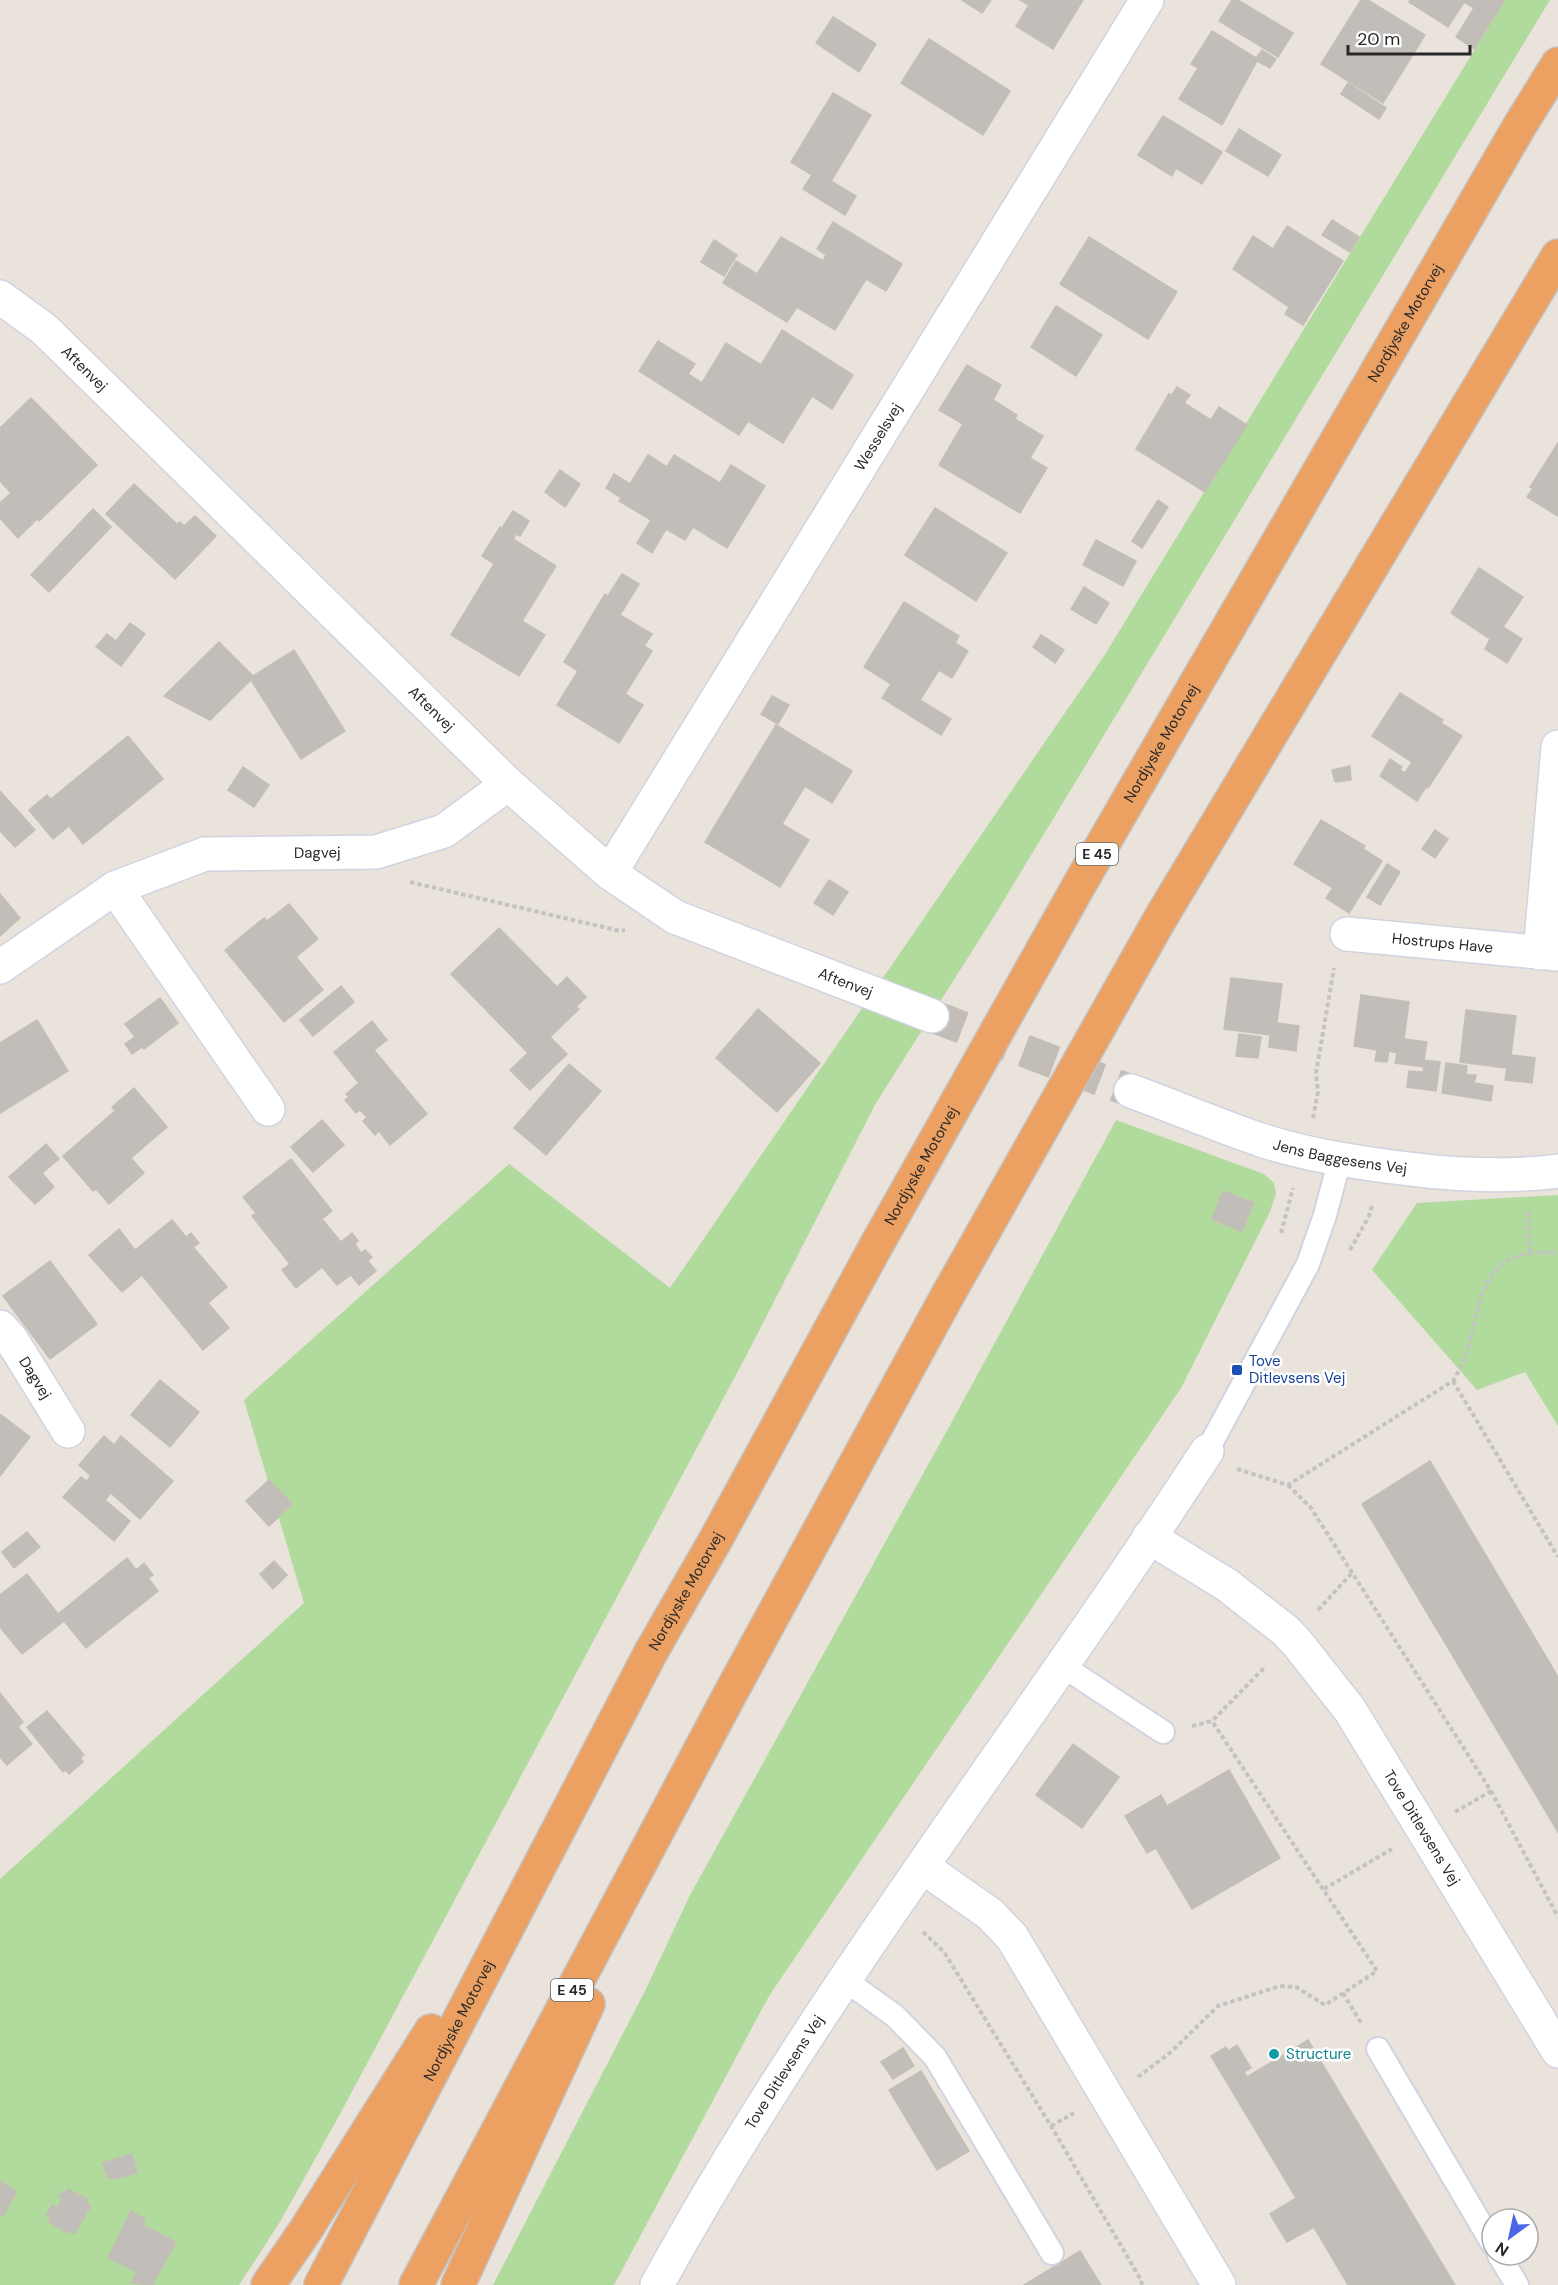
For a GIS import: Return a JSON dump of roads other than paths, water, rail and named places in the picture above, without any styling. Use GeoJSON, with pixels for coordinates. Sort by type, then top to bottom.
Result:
{"type":"FeatureCollection","features":[{"type":"Feature","properties":{"kind":"highway","name":"Nordjyske Motorvej"},"geometry":{"type":"LineString","coordinates":[[321,2285],[651,1652],[1082,880],[1519,127],[1558,64]]}},
{"type":"Feature","properties":{"kind":"highway","name":"E 45"},"geometry":{"type":"LineString","coordinates":[[416,2285],[729,1695],[945,1300],[1160,920],[1558,256]]}},
{"type":"Feature","properties":{"kind":"highway"},"geometry":{"type":"LineString","coordinates":[[458,2285],[729,1695]]}},
{"type":"Feature","properties":{"kind":"highway"},"geometry":{"type":"LineString","coordinates":[[268,2285],[305,2231],[558,1829]]}},
{"type":"Feature","properties":{"kind":"street","name":"Wesselsvej"},"geometry":{"type":"LineString","coordinates":[[610,873],[1147,0]]}},
{"type":"Feature","properties":{"kind":"street","name":"Aftenvej"},"geometry":{"type":"LineString","coordinates":[[0,297],[44,329],[508,784],[610,873],[675,917],[932,1016]]}},
{"type":"Feature","properties":{"kind":"street","name":"Hostrups Have"},"geometry":{"type":"LineString","coordinates":[[1347,934],[1549,953],[1558,747]]}},
{"type":"Feature","properties":{"kind":"street","name":"Dagvej"},"geometry":{"type":"LineString","coordinates":[[0,967],[115,888],[205,854],[376,852],[444,831],[508,784]]}},
{"type":"Feature","properties":{"kind":"street"},"geometry":{"type":"LineString","coordinates":[[115,888],[268,1109]]}},
{"type":"Feature","properties":{"kind":"street","name":"Jens Baggesens Vej"},"geometry":{"type":"LineString","coordinates":[[1131,1091],[1265,1141],[1340,1159],[1413,1170],[1470,1175],[1558,1171]]}},
{"type":"Feature","properties":{"kind":"street","name":"Dagvej"},"geometry":{"type":"LineString","coordinates":[[0,1327],[11,1339],[68,1431]]}},
{"type":"Feature","properties":{"kind":"street","name":"Tove Ditlevsens Vej"},"geometry":{"type":"LineString","coordinates":[[657,2285],[694,2217],[768,2096],[1207,1451]]}},
{"type":"Feature","properties":{"kind":"street","name":"Tove Ditlevsens Vej"},"geometry":{"type":"LineString","coordinates":[[1149,1537],[1227,1585],[1286,1631],[1298,1644],[1350,1710],[1558,2051]]}},
{"type":"Feature","properties":{"kind":"street"},"geometry":{"type":"LineString","coordinates":[[923,1867],[990,1914],[1012,1937],[1219,2285]]}},
{"type":"Feature","properties":{"kind":"lane","name":"Tove Ditlevsens Vej"},"geometry":{"type":"LineString","coordinates":[[1207,1451],[1308,1264],[1325,1215],[1340,1159]]}},
{"type":"Feature","properties":{"kind":"lane"},"geometry":{"type":"LineString","coordinates":[[1061,1665],[1163,1732]]}},
{"type":"Feature","properties":{"kind":"lane"},"geometry":{"type":"LineString","coordinates":[[845,1980],[895,2016],[935,2057],[1053,2253]]}},
{"type":"Feature","properties":{"kind":"lane"},"geometry":{"type":"LineString","coordinates":[[1378,2049],[1480,2223]]}},
{"type":"Feature","properties":{"kind":"lane"},"geometry":{"type":"LineString","coordinates":[[1506,2267],[1517,2285]]}},
{"type":"Feature","properties":{"kind":"tunnel"},"geometry":{"type":"LineString","coordinates":[[932,1016],[1131,1091]]}},
{"type":"Feature","properties":{"kind":"place","name":"Tove Ditlevsens Vej"},"geometry":{"type":"Point","coordinates":[1237,1370]}},
{"type":"Feature","properties":{"kind":"place","name":"Structure"},"geometry":{"type":"Point","coordinates":[1274,2054]}}]}
